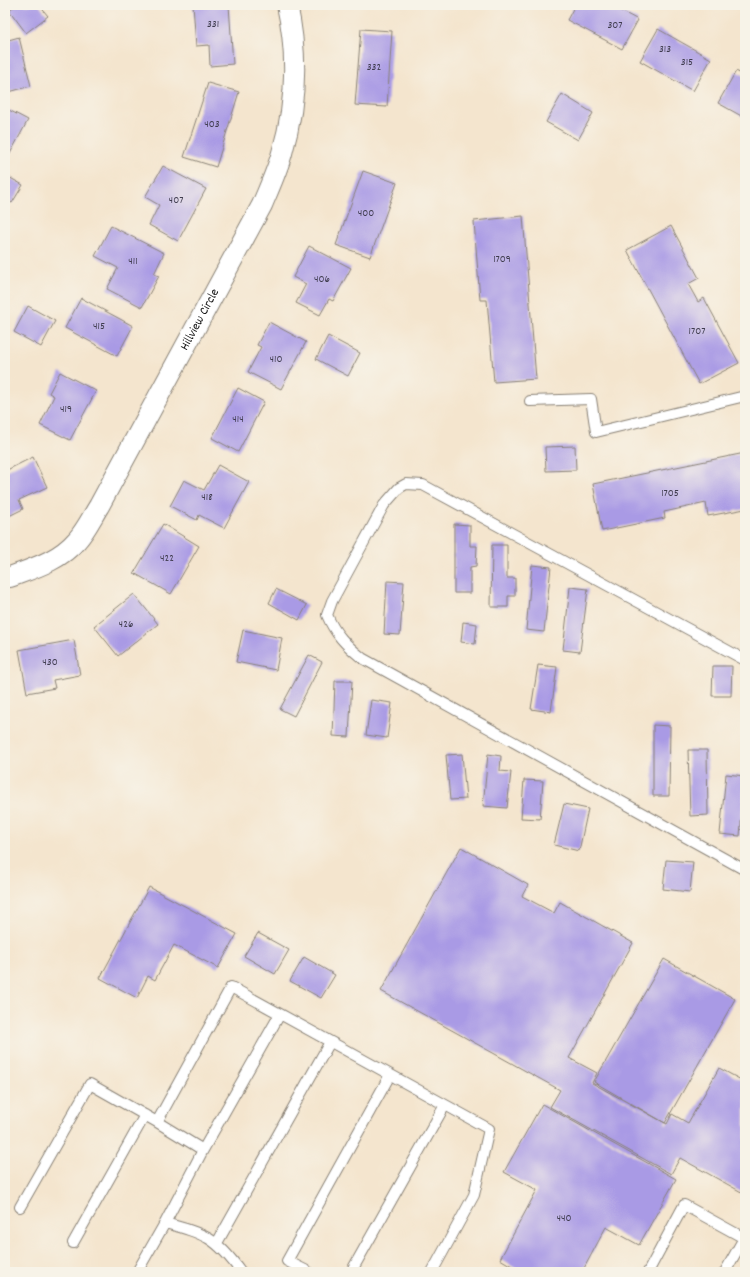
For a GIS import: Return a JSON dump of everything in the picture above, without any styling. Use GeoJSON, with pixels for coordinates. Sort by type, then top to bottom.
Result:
{"type":"FeatureCollection","features":[{"type":"Feature","properties":{"kind":"street","name":"Hillview Circle"},"geometry":{"type":"LineString","coordinates":[[5,577],[10,577],[51,561],[67,551],[78,539],[99,506],[262,205],[282,154],[292,110],[295,58],[293,32],[287,5]]}},
{"type":"Feature","properties":{"kind":"lane"},"geometry":{"type":"LineString","coordinates":[[530,401],[591,399],[596,432],[745,396]]}},
{"type":"Feature","properties":{"kind":"lane"},"geometry":{"type":"LineString","coordinates":[[745,660],[422,484],[406,484],[399,488],[384,505],[332,601],[327,615],[333,629],[343,642],[362,658],[745,870]]}},
{"type":"Feature","properties":{"kind":"lane"},"geometry":{"type":"LineString","coordinates":[[157,1122],[231,987],[489,1130],[474,1195],[432,1272]]}},
{"type":"Feature","properties":{"kind":"lane"},"geometry":{"type":"LineString","coordinates":[[137,1272],[165,1223],[203,1150],[280,1014]]}},
{"type":"Feature","properties":{"kind":"lane"},"geometry":{"type":"LineString","coordinates":[[217,1243],[330,1042]]}},
{"type":"Feature","properties":{"kind":"lane"},"geometry":{"type":"LineString","coordinates":[[308,1272],[287,1261],[390,1075]]}},
{"type":"Feature","properties":{"kind":"lane"},"geometry":{"type":"LineString","coordinates":[[20,1207],[90,1084],[203,1150]]}},
{"type":"Feature","properties":{"kind":"lane"},"geometry":{"type":"LineString","coordinates":[[351,1272],[445,1105]]}},
{"type":"Feature","properties":{"kind":"lane"},"geometry":{"type":"LineString","coordinates":[[73,1243],[145,1115]]}},
{"type":"Feature","properties":{"kind":"lane"},"geometry":{"type":"LineString","coordinates":[[648,1272],[684,1205],[744,1238],[725,1272]]}},
{"type":"Feature","properties":{"kind":"lane"},"geometry":{"type":"LineString","coordinates":[[165,1223],[203,1234],[217,1243],[241,1272]]}},
{"type":"Feature","properties":{"kind":"building"},"geometry":{"type":"Polygon","coordinates":[[[16,5],[39,5],[48,16],[26,33],[9,10],[16,5]]]}},
{"type":"Feature","properties":{"kind":"building"},"geometry":{"type":"Polygon","coordinates":[[[193,5],[229,5],[233,64],[210,66],[209,45],[196,46],[193,5]]]}},
{"type":"Feature","properties":{"kind":"building"},"geometry":{"type":"Polygon","coordinates":[[[575,5],[610,5],[638,20],[622,49],[567,20],[575,5]]]}},
{"type":"Feature","properties":{"kind":"building"},"geometry":{"type":"Polygon","coordinates":[[[361,29],[392,31],[387,107],[355,105],[361,29]]]}},
{"type":"Feature","properties":{"kind":"building"},"geometry":{"type":"Polygon","coordinates":[[[658,29],[711,59],[693,91],[640,61],[658,29]]]}},
{"type":"Feature","properties":{"kind":"building"},"geometry":{"type":"Polygon","coordinates":[[[19,37],[31,86],[5,93],[5,41],[19,37]]]}},
{"type":"Feature","properties":{"kind":"building"},"geometry":{"type":"Polygon","coordinates":[[[736,71],[745,76],[745,118],[718,103],[736,71]]]}},
{"type":"Feature","properties":{"kind":"building"},"geometry":{"type":"Polygon","coordinates":[[[208,83],[239,92],[216,167],[184,157],[208,83]]]}},
{"type":"Feature","properties":{"kind":"building"},"geometry":{"type":"Polygon","coordinates":[[[562,94],[593,113],[578,140],[546,122],[562,94]]]}},
{"type":"Feature","properties":{"kind":"building"},"geometry":{"type":"Polygon","coordinates":[[[5,108],[28,120],[5,163],[5,108]]]}},
{"type":"Feature","properties":{"kind":"building"},"geometry":{"type":"Polygon","coordinates":[[[163,166],[206,189],[178,241],[149,225],[159,205],[145,197],[163,166]]]}},
{"type":"Feature","properties":{"kind":"building"},"geometry":{"type":"Polygon","coordinates":[[[363,171],[397,183],[370,257],[336,245],[363,171]]]}},
{"type":"Feature","properties":{"kind":"building"},"geometry":{"type":"Polygon","coordinates":[[[5,175],[23,185],[12,203],[5,199],[5,175]]]}},
{"type":"Feature","properties":{"kind":"building"},"geometry":{"type":"Polygon","coordinates":[[[523,216],[536,379],[494,382],[487,300],[480,300],[474,221],[523,216]]]}},
{"type":"Feature","properties":{"kind":"building"},"geometry":{"type":"Polygon","coordinates":[[[111,226],[164,253],[154,274],[159,276],[142,307],[107,289],[118,268],[95,256],[111,226]]]}},
{"type":"Feature","properties":{"kind":"building"},"geometry":{"type":"Polygon","coordinates":[[[671,226],[699,278],[688,284],[698,302],[704,298],[739,363],[699,384],[627,250],[671,226]]]}},
{"type":"Feature","properties":{"kind":"building"},"geometry":{"type":"Polygon","coordinates":[[[309,246],[351,268],[333,301],[329,299],[320,315],[296,303],[306,284],[293,277],[309,246]]]}},
{"type":"Feature","properties":{"kind":"building"},"geometry":{"type":"Polygon","coordinates":[[[81,298],[133,326],[117,356],[65,328],[81,298]]]}},
{"type":"Feature","properties":{"kind":"building"},"geometry":{"type":"Polygon","coordinates":[[[28,306],[55,321],[41,347],[14,332],[28,306]]]}},
{"type":"Feature","properties":{"kind":"building"},"geometry":{"type":"Polygon","coordinates":[[[269,322],[306,342],[281,389],[248,372],[261,347],[257,345],[269,322]]]}},
{"type":"Feature","properties":{"kind":"building"},"geometry":{"type":"Polygon","coordinates":[[[328,336],[360,353],[348,376],[316,359],[328,336]]]}},
{"type":"Feature","properties":{"kind":"building"},"geometry":{"type":"Polygon","coordinates":[[[60,372],[96,391],[70,440],[40,425],[54,396],[49,393],[60,372]]]}},
{"type":"Feature","properties":{"kind":"building"},"geometry":{"type":"Polygon","coordinates":[[[238,388],[264,402],[238,452],[212,438],[238,388]]]}},
{"type":"Feature","properties":{"kind":"building"},"geometry":{"type":"Polygon","coordinates":[[[575,446],[576,470],[546,471],[545,447],[575,446]]]}},
{"type":"Feature","properties":{"kind":"building"},"geometry":{"type":"Polygon","coordinates":[[[745,453],[745,509],[708,516],[706,503],[664,512],[665,518],[602,531],[593,484],[745,453]]]}},
{"type":"Feature","properties":{"kind":"building"},"geometry":{"type":"Polygon","coordinates":[[[33,457],[47,487],[19,500],[23,509],[5,518],[5,471],[33,457]]]}},
{"type":"Feature","properties":{"kind":"building"},"geometry":{"type":"Polygon","coordinates":[[[218,465],[249,482],[224,528],[199,515],[197,520],[170,506],[184,480],[204,490],[218,465]]]}},
{"type":"Feature","properties":{"kind":"building"},"geometry":{"type":"Polygon","coordinates":[[[163,524],[199,546],[171,594],[134,573],[163,524]]]}},
{"type":"Feature","properties":{"kind":"building"},"geometry":{"type":"Polygon","coordinates":[[[454,524],[470,525],[470,546],[477,546],[476,566],[470,567],[470,593],[454,593],[454,524]]]}},
{"type":"Feature","properties":{"kind":"building"},"geometry":{"type":"Polygon","coordinates":[[[492,545],[507,545],[507,578],[515,578],[515,596],[508,596],[508,607],[491,607],[492,545]]]}},
{"type":"Feature","properties":{"kind":"building"},"geometry":{"type":"Polygon","coordinates":[[[532,565],[551,567],[544,632],[526,630],[532,565]]]}},
{"type":"Feature","properties":{"kind":"building"},"geometry":{"type":"Polygon","coordinates":[[[387,581],[404,582],[400,635],[384,634],[387,581]]]}},
{"type":"Feature","properties":{"kind":"building"},"geometry":{"type":"Polygon","coordinates":[[[570,587],[588,589],[580,652],[563,650],[570,587]]]}},
{"type":"Feature","properties":{"kind":"building"},"geometry":{"type":"Polygon","coordinates":[[[276,589],[307,605],[299,620],[269,603],[276,589]]]}},
{"type":"Feature","properties":{"kind":"building"},"geometry":{"type":"Polygon","coordinates":[[[134,594],[158,624],[118,656],[94,626],[134,594]]]}},
{"type":"Feature","properties":{"kind":"building"},"geometry":{"type":"Polygon","coordinates":[[[463,622],[477,624],[475,644],[461,642],[463,622]]]}},
{"type":"Feature","properties":{"kind":"building"},"geometry":{"type":"Polygon","coordinates":[[[243,630],[282,638],[276,670],[236,662],[243,630]]]}},
{"type":"Feature","properties":{"kind":"building"},"geometry":{"type":"Polygon","coordinates":[[[74,640],[80,675],[53,680],[55,688],[27,693],[19,650],[74,640]]]}},
{"type":"Feature","properties":{"kind":"building"},"geometry":{"type":"Polygon","coordinates":[[[309,655],[322,662],[294,716],[280,709],[309,655]]]}},
{"type":"Feature","properties":{"kind":"building"},"geometry":{"type":"Polygon","coordinates":[[[538,665],[557,667],[551,712],[531,709],[538,665]]]}},
{"type":"Feature","properties":{"kind":"building"},"geometry":{"type":"Polygon","coordinates":[[[713,666],[732,666],[731,696],[712,696],[713,666]]]}},
{"type":"Feature","properties":{"kind":"building"},"geometry":{"type":"Polygon","coordinates":[[[335,681],[352,681],[349,737],[333,736],[335,681]]]}},
{"type":"Feature","properties":{"kind":"building"},"geometry":{"type":"Polygon","coordinates":[[[371,700],[392,703],[387,738],[366,735],[371,700]]]}},
{"type":"Feature","properties":{"kind":"building"},"geometry":{"type":"Polygon","coordinates":[[[653,725],[670,726],[669,796],[653,796],[653,725]]]}},
{"type":"Feature","properties":{"kind":"building"},"geometry":{"type":"Polygon","coordinates":[[[688,750],[707,750],[708,815],[690,816],[688,750]]]}},
{"type":"Feature","properties":{"kind":"building"},"geometry":{"type":"Polygon","coordinates":[[[462,754],[466,799],[450,800],[446,755],[462,754]]]}},
{"type":"Feature","properties":{"kind":"building"},"geometry":{"type":"Polygon","coordinates":[[[488,754],[501,756],[500,771],[511,772],[507,808],[483,806],[488,754]]]}},
{"type":"Feature","properties":{"kind":"building"},"geometry":{"type":"Polygon","coordinates":[[[726,774],[745,776],[740,836],[720,834],[726,774]]]}},
{"type":"Feature","properties":{"kind":"building"},"geometry":{"type":"Polygon","coordinates":[[[524,780],[543,781],[540,819],[521,818],[524,780]]]}},
{"type":"Feature","properties":{"kind":"building"},"geometry":{"type":"Polygon","coordinates":[[[564,804],[588,809],[579,851],[554,845],[564,804]]]}},
{"type":"Feature","properties":{"kind":"building"},"geometry":{"type":"Polygon","coordinates":[[[461,847],[528,885],[522,896],[554,913],[560,902],[633,943],[569,1058],[597,1073],[592,1083],[667,1124],[672,1114],[688,1123],[719,1068],[745,1082],[745,1194],[680,1158],[671,1174],[550,1107],[560,1090],[381,991],[461,847]]]}},
{"type":"Feature","properties":{"kind":"building"},"geometry":{"type":"Polygon","coordinates":[[[666,860],[693,862],[690,892],[663,889],[666,860]]]}},
{"type":"Feature","properties":{"kind":"building"},"geometry":{"type":"Polygon","coordinates":[[[149,887],[237,934],[218,968],[174,945],[155,980],[148,976],[137,998],[100,978],[149,887]]]}},
{"type":"Feature","properties":{"kind":"building"},"geometry":{"type":"Polygon","coordinates":[[[258,933],[289,950],[275,974],[244,956],[258,933]]]}},
{"type":"Feature","properties":{"kind":"building"},"geometry":{"type":"Polygon","coordinates":[[[304,957],[335,975],[321,998],[290,981],[304,957]]]}},
{"type":"Feature","properties":{"kind":"building"},"geometry":{"type":"Polygon","coordinates":[[[664,959],[735,999],[665,1123],[594,1082],[664,959]]]}},
{"type":"Feature","properties":{"kind":"building"},"geometry":{"type":"Polygon","coordinates":[[[542,1104],[676,1179],[639,1245],[606,1227],[582,1272],[522,1272],[500,1259],[537,1190],[504,1172],[542,1104]]]}}]}
